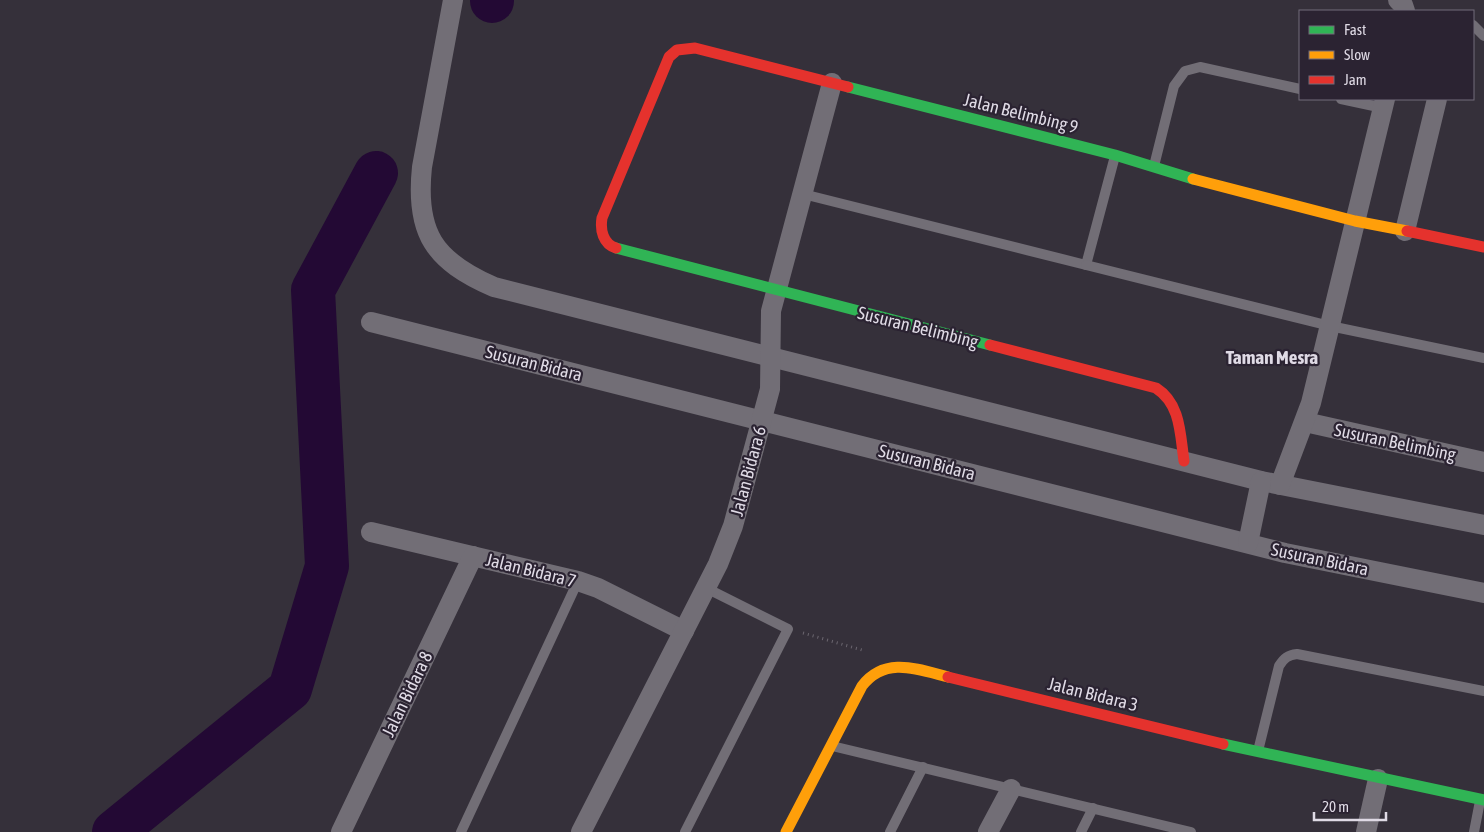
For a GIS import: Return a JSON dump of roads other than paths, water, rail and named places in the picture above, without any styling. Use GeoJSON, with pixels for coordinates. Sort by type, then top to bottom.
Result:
{"type":"FeatureCollection","features":[{"type":"Feature","properties":{"kind":"street"},"geometry":{"type":"LineString","coordinates":[[452,0],[422,167],[419,195],[423,221],[434,245],[452,265],[472,278],[494,287],[1270,483],[1484,525]]}},
{"type":"Feature","properties":{"kind":"street","name":"Jalan Belimbing 9"},"geometry":{"type":"LineString","coordinates":[[603,239],[600,230],[602,218],[665,65],[677,50],[695,48],[1115,155],[1355,221],[1484,247]]}},
{"type":"Feature","properties":{"kind":"street","name":"Jalan Bidara 6"},"geometry":{"type":"LineString","coordinates":[[589,829],[706,588],[733,526],[770,389],[770,317],[832,83]]}},
{"type":"Feature","properties":{"kind":"street"},"geometry":{"type":"LineString","coordinates":[[1405,231],[1437,100]]}},
{"type":"Feature","properties":{"kind":"street"},"geometry":{"type":"LineString","coordinates":[[1248,543],[1270,483],[1305,422],[1384,103]]}},
{"type":"Feature","properties":{"kind":"street","name":"Susuran Belimbing"},"geometry":{"type":"LineString","coordinates":[[603,239],[612,247],[623,251],[1156,388],[1168,396],[1174,407],[1184,461]]}},
{"type":"Feature","properties":{"kind":"street","name":"Susuran Bidara"},"geometry":{"type":"LineString","coordinates":[[371,322],[1248,543],[1484,593]]}},
{"type":"Feature","properties":{"kind":"street","name":"Susuran Belimbing"},"geometry":{"type":"LineString","coordinates":[[1305,422],[1484,462]]}},
{"type":"Feature","properties":{"kind":"street","name":"Jalan Bidara 7"},"geometry":{"type":"LineString","coordinates":[[371,532],[578,581],[598,588],[684,631]]}},
{"type":"Feature","properties":{"kind":"street","name":"Jalan Bidara 8"},"geometry":{"type":"LineString","coordinates":[[341,832],[473,556]]}},
{"type":"Feature","properties":{"kind":"street","name":"Jalan Bidara 3"},"geometry":{"type":"LineString","coordinates":[[831,745],[869,676],[880,668],[908,667],[1257,752],[1482,800]]}},
{"type":"Feature","properties":{"kind":"street"},"geometry":{"type":"LineString","coordinates":[[786,832],[831,745]]}},
{"type":"Feature","properties":{"kind":"street"},"geometry":{"type":"LineString","coordinates":[[1366,832],[1378,779]]}},
{"type":"Feature","properties":{"kind":"street"},"geometry":{"type":"LineString","coordinates":[[988,832],[1010,789]]}},
{"type":"Feature","properties":{"kind":"lane"},"geometry":{"type":"LineString","coordinates":[[1474,27],[1484,36]]}},
{"type":"Feature","properties":{"kind":"lane"},"geometry":{"type":"LineString","coordinates":[[1154,167],[1174,86],[1185,71],[1200,67],[1299,89]]}},
{"type":"Feature","properties":{"kind":"lane"},"geometry":{"type":"LineString","coordinates":[[1352,100],[1384,103]]}},
{"type":"Feature","properties":{"kind":"lane"},"geometry":{"type":"LineString","coordinates":[[1086,264],[1115,155]]}},
{"type":"Feature","properties":{"kind":"lane"},"geometry":{"type":"LineString","coordinates":[[803,194],[1330,326],[1484,358]]}},
{"type":"Feature","properties":{"kind":"lane"},"geometry":{"type":"LineString","coordinates":[[461,832],[578,581]]}},
{"type":"Feature","properties":{"kind":"lane"},"geometry":{"type":"LineString","coordinates":[[685,832],[788,629],[706,588]]}},
{"type":"Feature","properties":{"kind":"lane"},"geometry":{"type":"LineString","coordinates":[[1257,752],[1279,666],[1283,659],[1289,655],[1297,654],[1484,691]]}},
{"type":"Feature","properties":{"kind":"lane"},"geometry":{"type":"LineString","coordinates":[[831,745],[1191,832]]}},
{"type":"Feature","properties":{"kind":"lane"},"geometry":{"type":"LineString","coordinates":[[890,832],[923,767]]}},
{"type":"Feature","properties":{"kind":"lane"},"geometry":{"type":"LineString","coordinates":[[1474,832],[1482,800]]}},
{"type":"Feature","properties":{"kind":"lane"},"geometry":{"type":"LineString","coordinates":[[1081,832],[1093,808]]}},
{"type":"Feature","properties":{"kind":"waterway"},"geometry":{"type":"LineString","coordinates":[[114,832],[290,689],[327,566],[313,290],[376,173]]}},
{"type":"Feature","properties":{"kind":"district","name":"Taman Mesra"},"geometry":{"type":"Point","coordinates":[1272,357]}}]}
